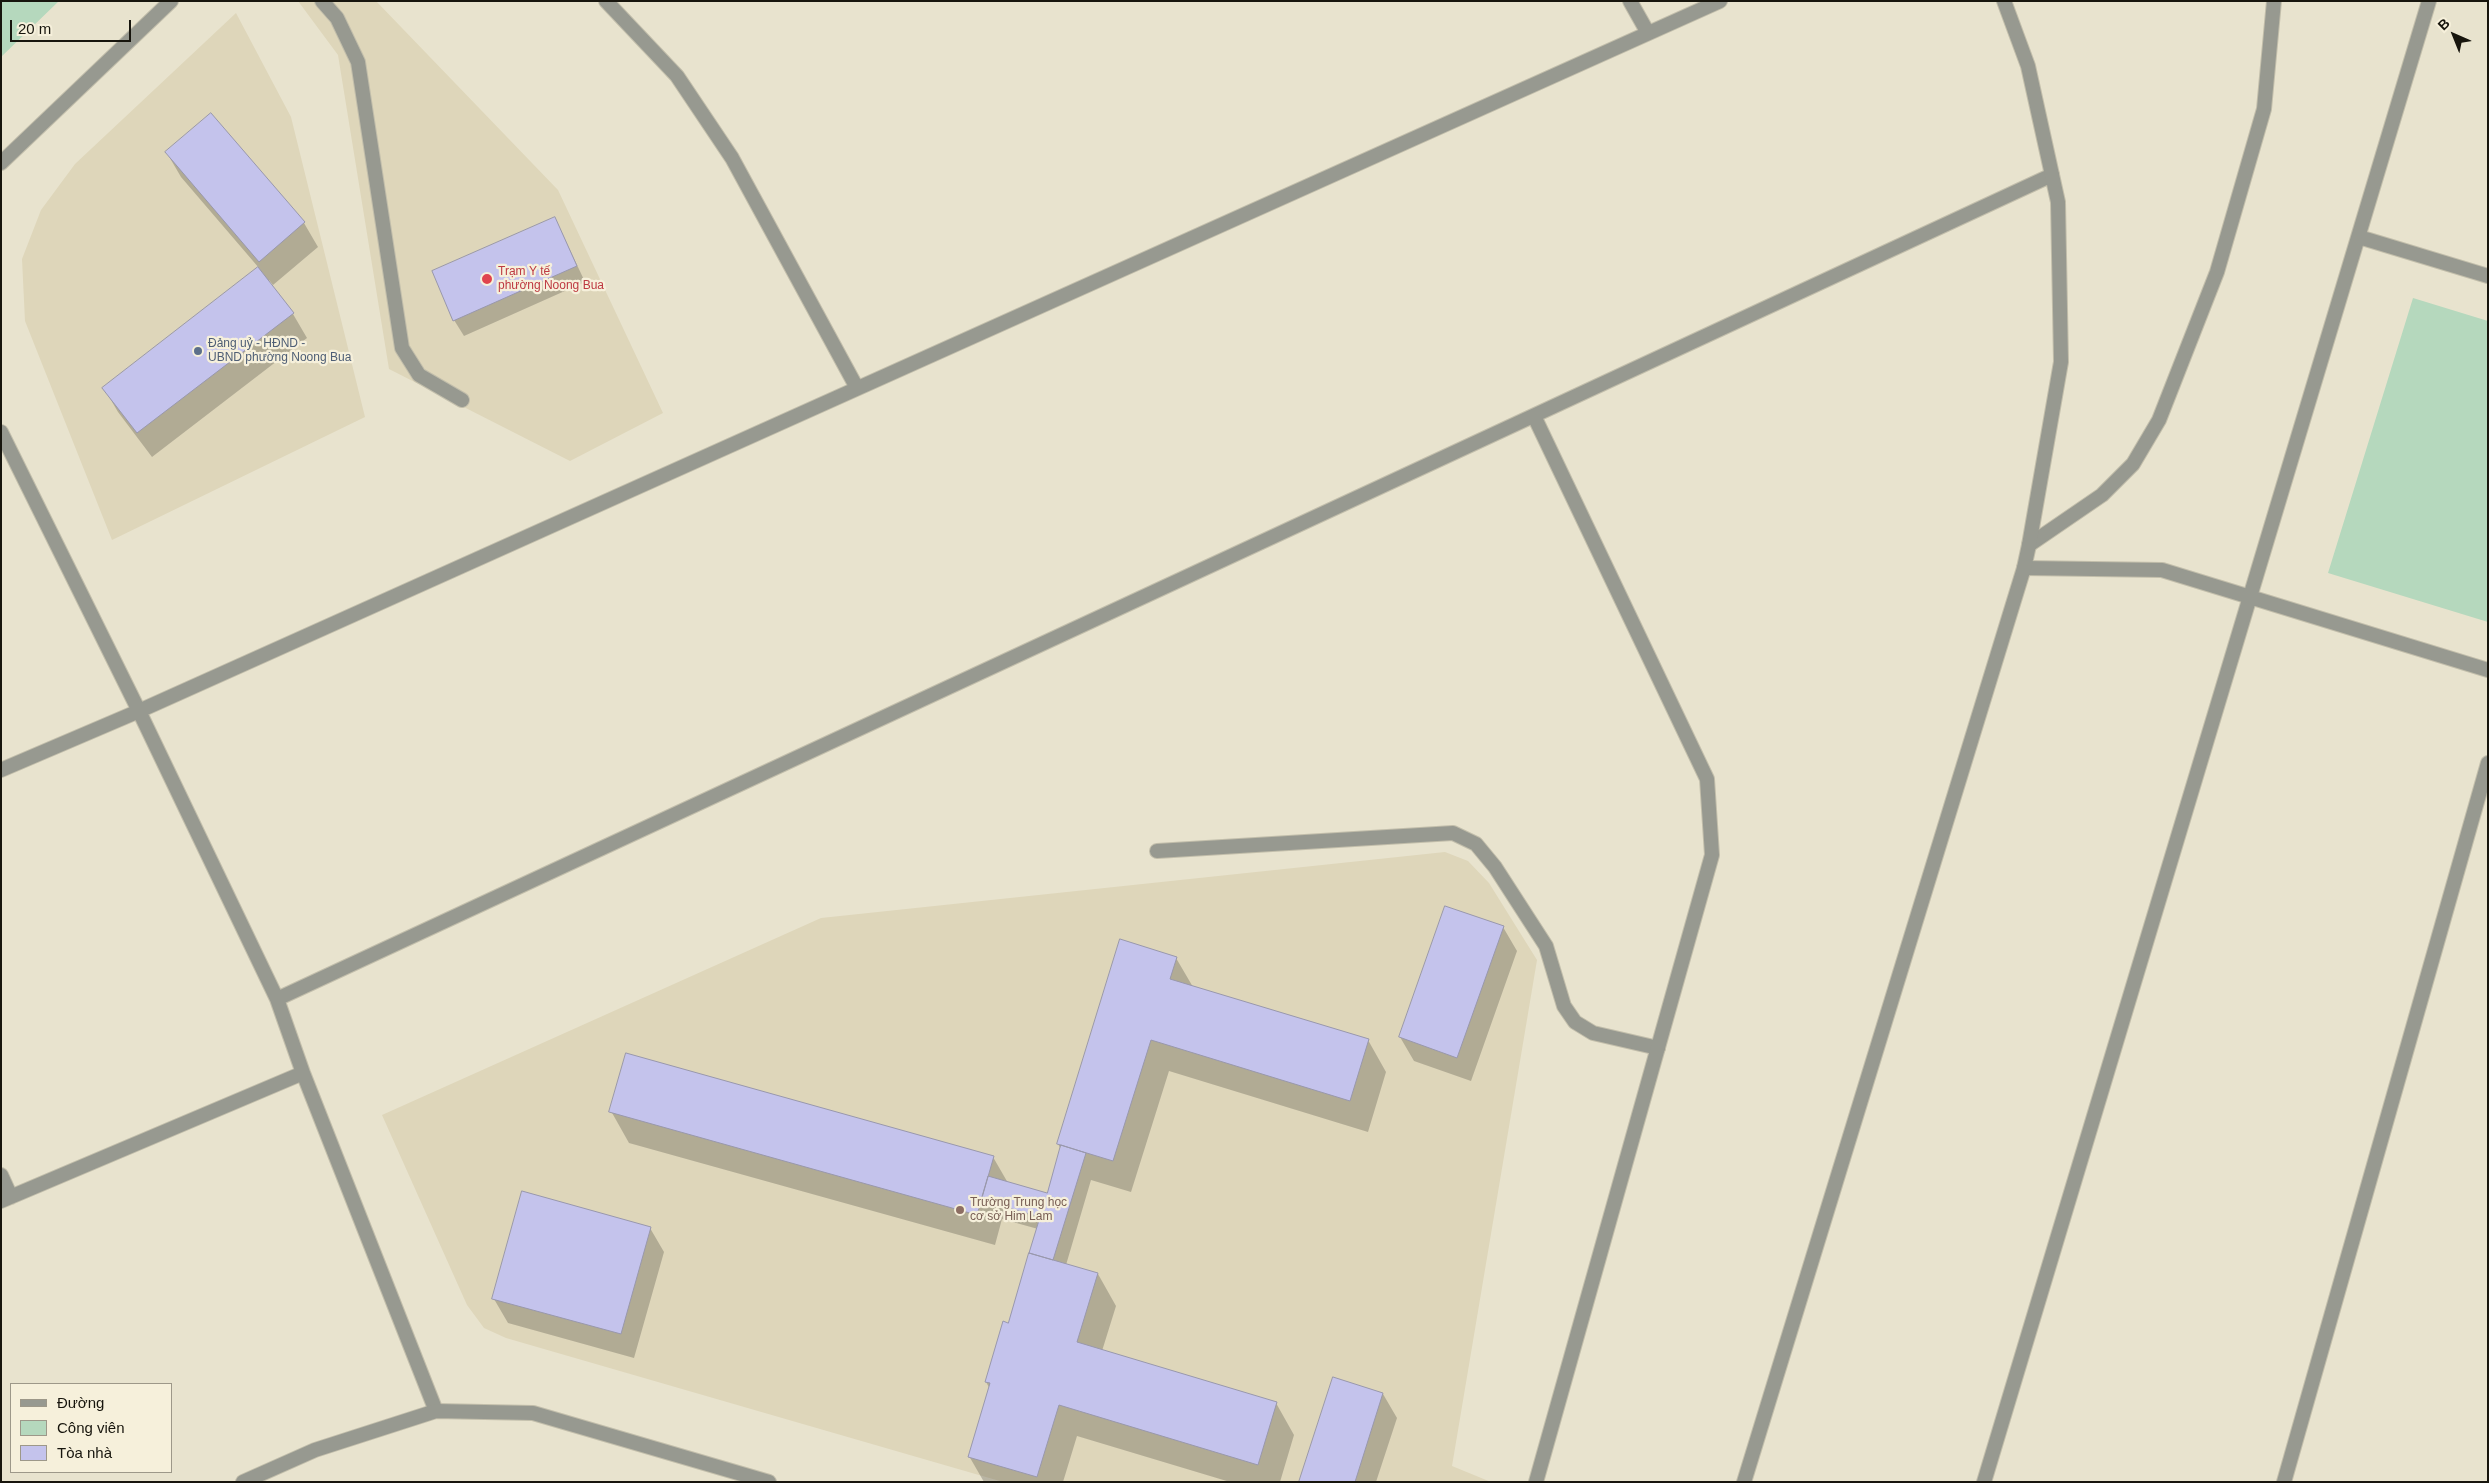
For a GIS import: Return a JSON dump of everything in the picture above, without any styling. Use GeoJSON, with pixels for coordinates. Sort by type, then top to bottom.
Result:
{"type":"FeatureCollection","features":[{"type":"Feature","properties":{"kind":"street"},"geometry":{"type":"LineString","coordinates":[[1,163],[171,1]]}},
{"type":"Feature","properties":{"kind":"street"},"geometry":{"type":"LineString","coordinates":[[322,1],[337,18],[358,62],[402,348],[419,375],[462,400]]}},
{"type":"Feature","properties":{"kind":"street"},"geometry":{"type":"LineString","coordinates":[[606,1],[678,76],[732,158],[857,388]]}},
{"type":"Feature","properties":{"kind":"street"},"geometry":{"type":"LineString","coordinates":[[1630,1],[1648,33]]}},
{"type":"Feature","properties":{"kind":"street"},"geometry":{"type":"LineString","coordinates":[[1,770],[139,711],[1720,1]]}},
{"type":"Feature","properties":{"kind":"street"},"geometry":{"type":"LineString","coordinates":[[1744,1482],[2024,568],[2029,545],[2060,362],[2058,202],[2028,66],[2004,1]]}},
{"type":"Feature","properties":{"kind":"street"},"geometry":{"type":"LineString","coordinates":[[2029,545],[2102,495],[2133,464],[2159,420],[2217,272],[2264,109],[2274,1]]}},
{"type":"Feature","properties":{"kind":"street"},"geometry":{"type":"LineString","coordinates":[[1984,1482],[2430,1]]}},
{"type":"Feature","properties":{"kind":"street"},"geometry":{"type":"LineString","coordinates":[[277,999],[2052,174]]}},
{"type":"Feature","properties":{"kind":"street"},"geometry":{"type":"LineString","coordinates":[[2359,237],[2488,276]]}},
{"type":"Feature","properties":{"kind":"street"},"geometry":{"type":"LineString","coordinates":[[1534,416],[1707,779],[1712,855],[1536,1482]]}},
{"type":"Feature","properties":{"kind":"street"},"geometry":{"type":"LineString","coordinates":[[1,432],[139,711],[277,999],[303,1073],[436,1411]]}},
{"type":"Feature","properties":{"kind":"street"},"geometry":{"type":"LineString","coordinates":[[2024,568],[2162,570],[2488,670]]}},
{"type":"Feature","properties":{"kind":"street"},"geometry":{"type":"LineString","coordinates":[[2284,1482],[2488,764]]}},
{"type":"Feature","properties":{"kind":"street"},"geometry":{"type":"LineString","coordinates":[[1156,851],[1453,834],[1476,844],[1495,867],[1546,946],[1564,1006],[1575,1022],[1593,1033],[1658,1048]]}},
{"type":"Feature","properties":{"kind":"street"},"geometry":{"type":"LineString","coordinates":[[1,1175],[6,1199],[303,1073]]}},
{"type":"Feature","properties":{"kind":"street"},"geometry":{"type":"LineString","coordinates":[[243,1482],[315,1450],[436,1411],[533,1412],[769,1482]]}},
{"type":"Feature","properties":{"kind":"shaded area","name":"Trạm Y tế phường Noong Bua"},"geometry":{"type":"Polygon","coordinates":[[[298,1],[376,1],[558,190],[663,413],[570,461],[389,369],[338,55],[298,1]]]}},
{"type":"Feature","properties":{"kind":"shaded area"},"geometry":{"type":"Polygon","coordinates":[[[236,13],[291,117],[365,417],[112,540],[25,321],[22,259],[41,210],[75,164],[236,13]]]}},
{"type":"Feature","properties":{"kind":"shaded area","name":"Trường Trung học cơ sở Him Lam"},"geometry":{"type":"Polygon","coordinates":[[[1445,852],[1468,861],[1489,883],[1537,960],[1452,1466],[1491,1482],[1003,1482],[506,1338],[484,1328],[467,1305],[382,1115],[821,918],[1445,852]]]}},
{"type":"Feature","properties":{"kind":"green space"},"geometry":{"type":"Polygon","coordinates":[[[1,1],[59,1],[1,57],[1,1]]]}},
{"type":"Feature","properties":{"kind":"green space"},"geometry":{"type":"Polygon","coordinates":[[[2413,298],[2488,321],[2488,622],[2328,573],[2413,298]]]}},
{"type":"Feature","properties":{"kind":"building"},"geometry":{"type":"Polygon","coordinates":[[[211,113],[305,222],[259,262],[165,152],[211,113]]]}},
{"type":"Feature","properties":{"kind":"building"},"geometry":{"type":"Polygon","coordinates":[[[555,217],[577,266],[453,321],[432,271],[555,217]]]}},
{"type":"Feature","properties":{"kind":"building","name":"Đảng uỷ - HĐND - UBND phường Noong Bua"},"geometry":{"type":"Polygon","coordinates":[[[258,267],[294,313],[137,433],[102,388],[258,267]]]}},
{"type":"Feature","properties":{"kind":"building"},"geometry":{"type":"Polygon","coordinates":[[[1445,906],[1504,926],[1457,1058],[1399,1037],[1445,906]]]}},
{"type":"Feature","properties":{"kind":"building"},"geometry":{"type":"Polygon","coordinates":[[[1120,939],[1177,957],[1170,979],[1369,1039],[1350,1101],[1151,1040],[1113,1161],[1057,1144],[1120,939]]]}},
{"type":"Feature","properties":{"kind":"building"},"geometry":{"type":"Polygon","coordinates":[[[626,1053],[994,1156],[977,1215],[609,1112],[626,1053]]]}},
{"type":"Feature","properties":{"kind":"building"},"geometry":{"type":"Polygon","coordinates":[[[1061,1145],[1086,1153],[1053,1260],[1029,1253],[1040,1217],[981,1200],[988,1176],[1047,1193],[1061,1145]]]}},
{"type":"Feature","properties":{"kind":"building"},"geometry":{"type":"Polygon","coordinates":[[[522,1191],[651,1227],[621,1334],[492,1299],[522,1191]]]}},
{"type":"Feature","properties":{"kind":"building"},"geometry":{"type":"Polygon","coordinates":[[[1029,1253],[1098,1273],[1077,1342],[1277,1402],[1258,1465],[1059,1405],[1037,1477],[968,1457],[990,1383],[985,1382],[1003,1321],[1008,1323],[1029,1253]]]}},
{"type":"Feature","properties":{"kind":"building"},"geometry":{"type":"Polygon","coordinates":[[[1333,1377],[1383,1393],[1355,1482],[1299,1482],[1333,1377]]]}},
{"type":"Feature","properties":{"kind":"place","name":"Trạm Y tế phường Noong Bua"},"geometry":{"type":"Point","coordinates":[487,279]}},
{"type":"Feature","properties":{"kind":"place","name":"Đảng uỷ - HĐND - UBND phường Noong Bua"},"geometry":{"type":"Point","coordinates":[198,351]}},
{"type":"Feature","properties":{"kind":"place","name":"Trường Trung học cơ sở Him Lam"},"geometry":{"type":"Point","coordinates":[960,1210]}}]}
